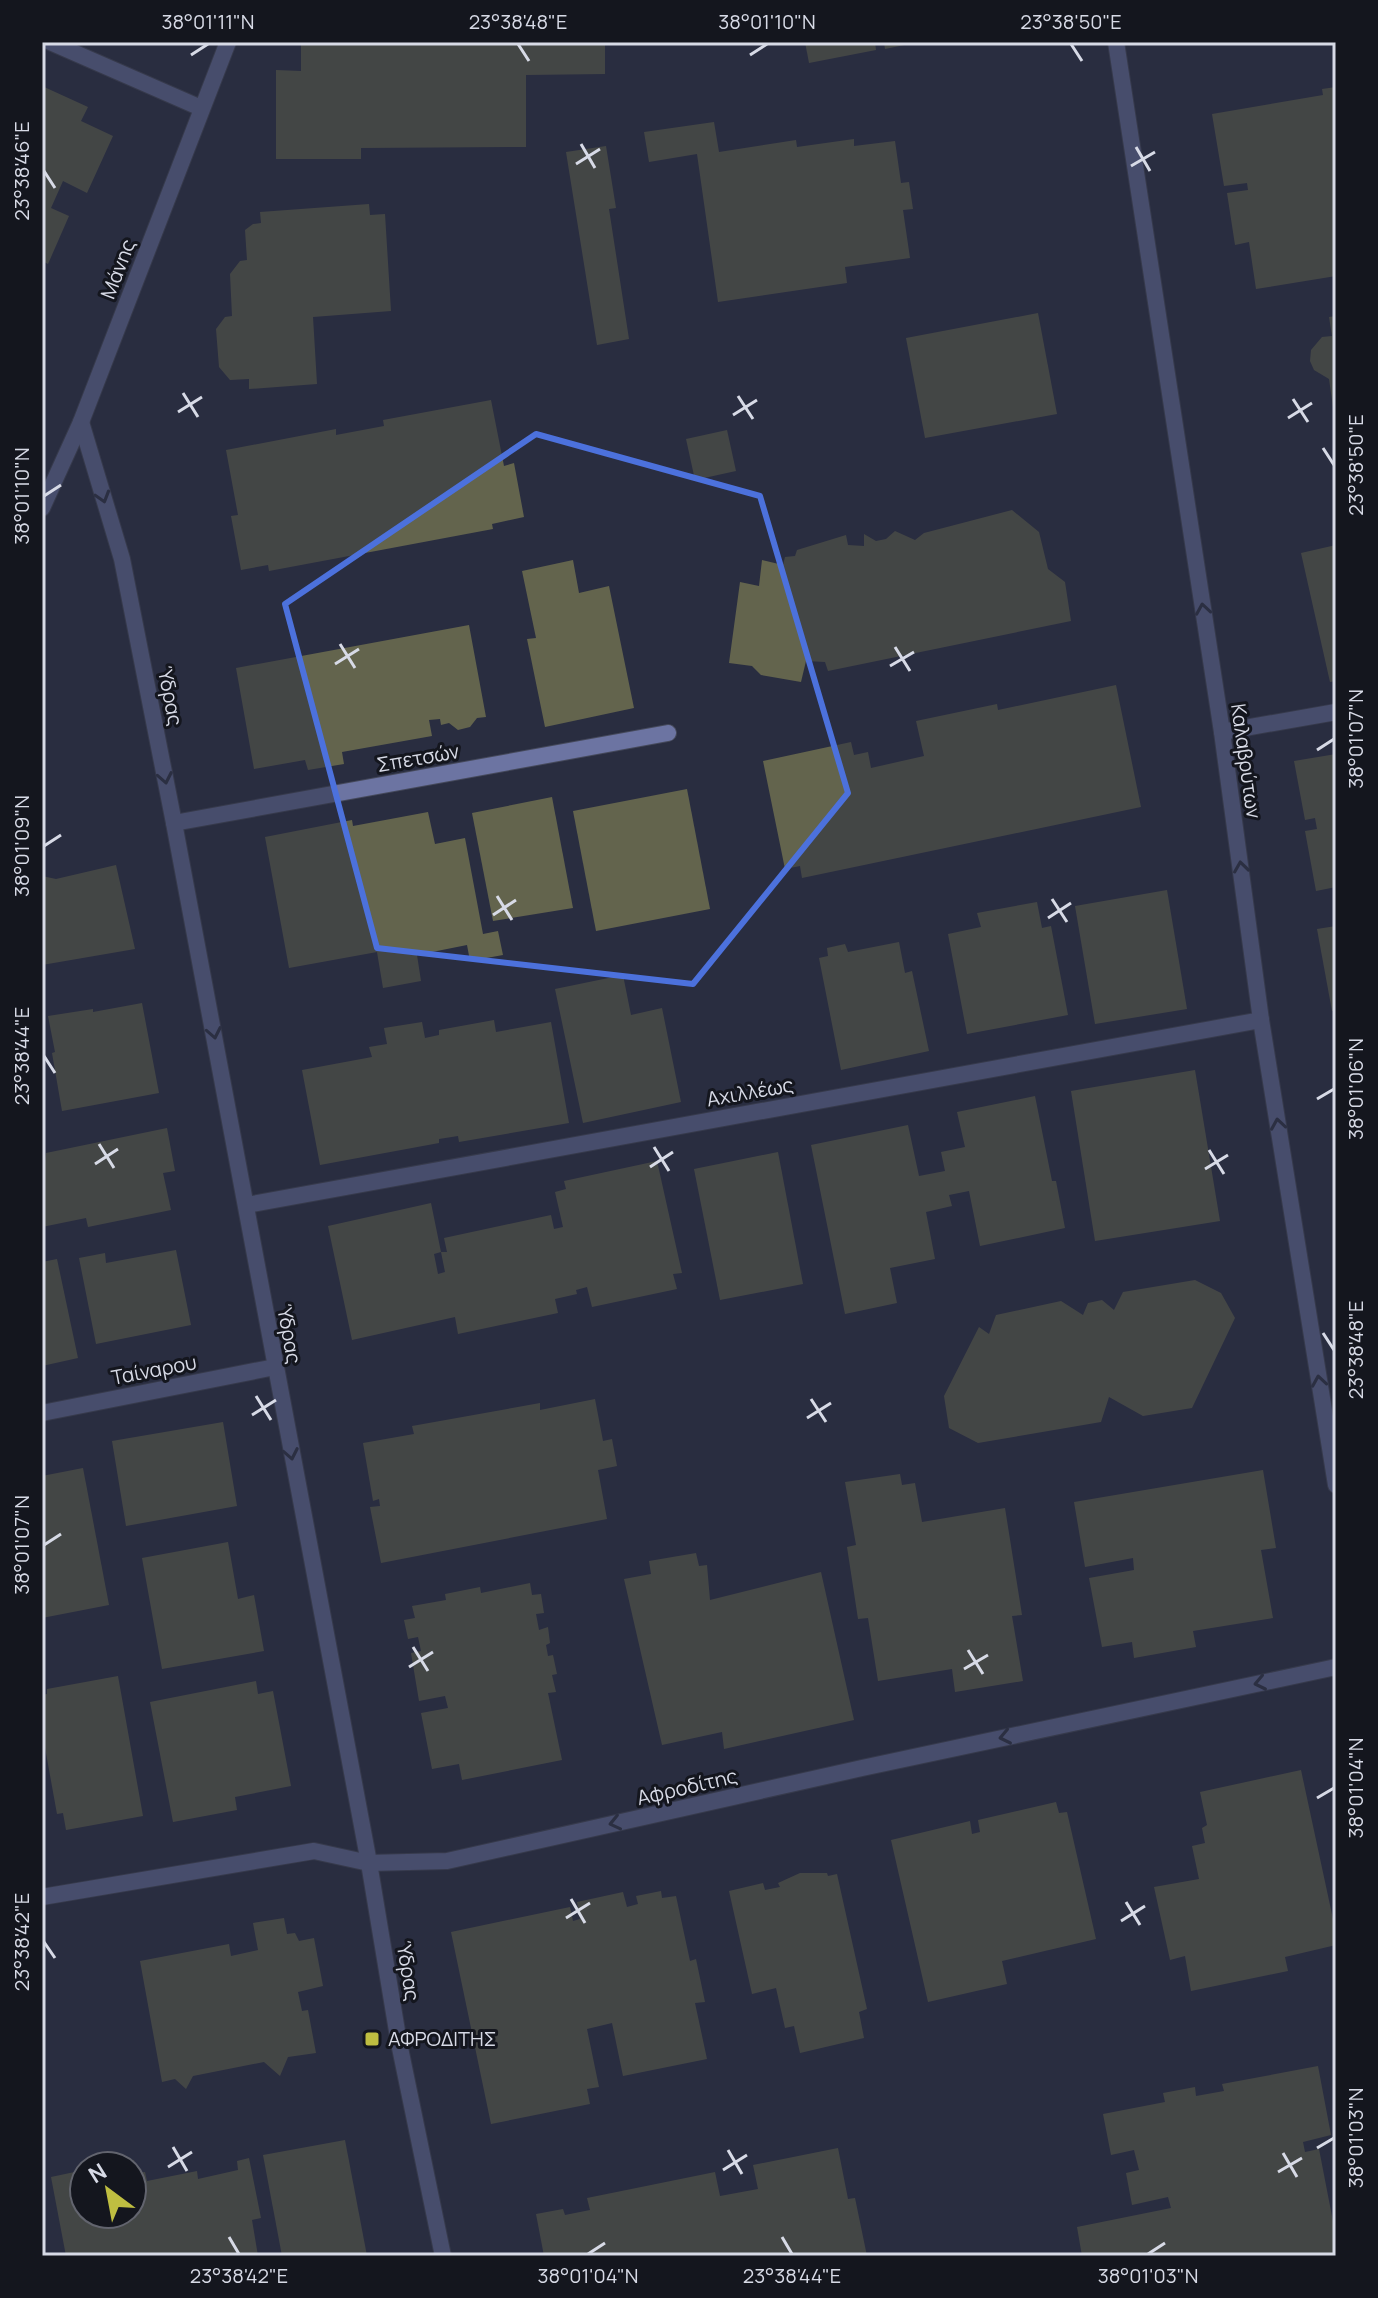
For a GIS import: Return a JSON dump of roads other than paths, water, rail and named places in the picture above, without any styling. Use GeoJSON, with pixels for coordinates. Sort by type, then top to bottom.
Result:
{"type":"FeatureCollection","features":[{"type":"Feature","properties":{"kind":"street"},"geometry":{"type":"LineString","coordinates":[[50,42],[201,108]]}},
{"type":"Feature","properties":{"kind":"street","name":"Μάνης"},"geometry":{"type":"LineString","coordinates":[[42,508],[81,422],[228,42]]}},
{"type":"Feature","properties":{"kind":"street","name":"Καλαβρύτων"},"geometry":{"type":"LineString","coordinates":[[1120,43],[1222,732],[1261,1020],[1336,1485]]}},
{"type":"Feature","properties":{"kind":"street","name":"Ύδρας"},"geometry":{"type":"LineString","coordinates":[[81,422],[122,559],[247,1205],[369,1863],[399,2043],[443,2256]]}},
{"type":"Feature","properties":{"kind":"street"},"geometry":{"type":"LineString","coordinates":[[1222,732],[1336,712]]}},
{"type":"Feature","properties":{"kind":"street","name":"Σπετσών"},"geometry":{"type":"LineString","coordinates":[[174,823],[668,733]]}},
{"type":"Feature","properties":{"kind":"street","name":"Αχιλλέως"},"geometry":{"type":"LineString","coordinates":[[247,1205],[1261,1020]]}},
{"type":"Feature","properties":{"kind":"street","name":"Ταίναρου"},"geometry":{"type":"LineString","coordinates":[[42,1413],[275,1367]]}},
{"type":"Feature","properties":{"kind":"street","name":"Αφροδίτης"},"geometry":{"type":"LineString","coordinates":[[42,1897],[314,1851],[369,1863],[447,1861],[1336,1667]]}},
{"type":"Feature","properties":{"kind":"place","name":"ΑΦΡΟΔΙΤΗΣ"},"geometry":{"type":"Point","coordinates":[372,2039]}}]}
